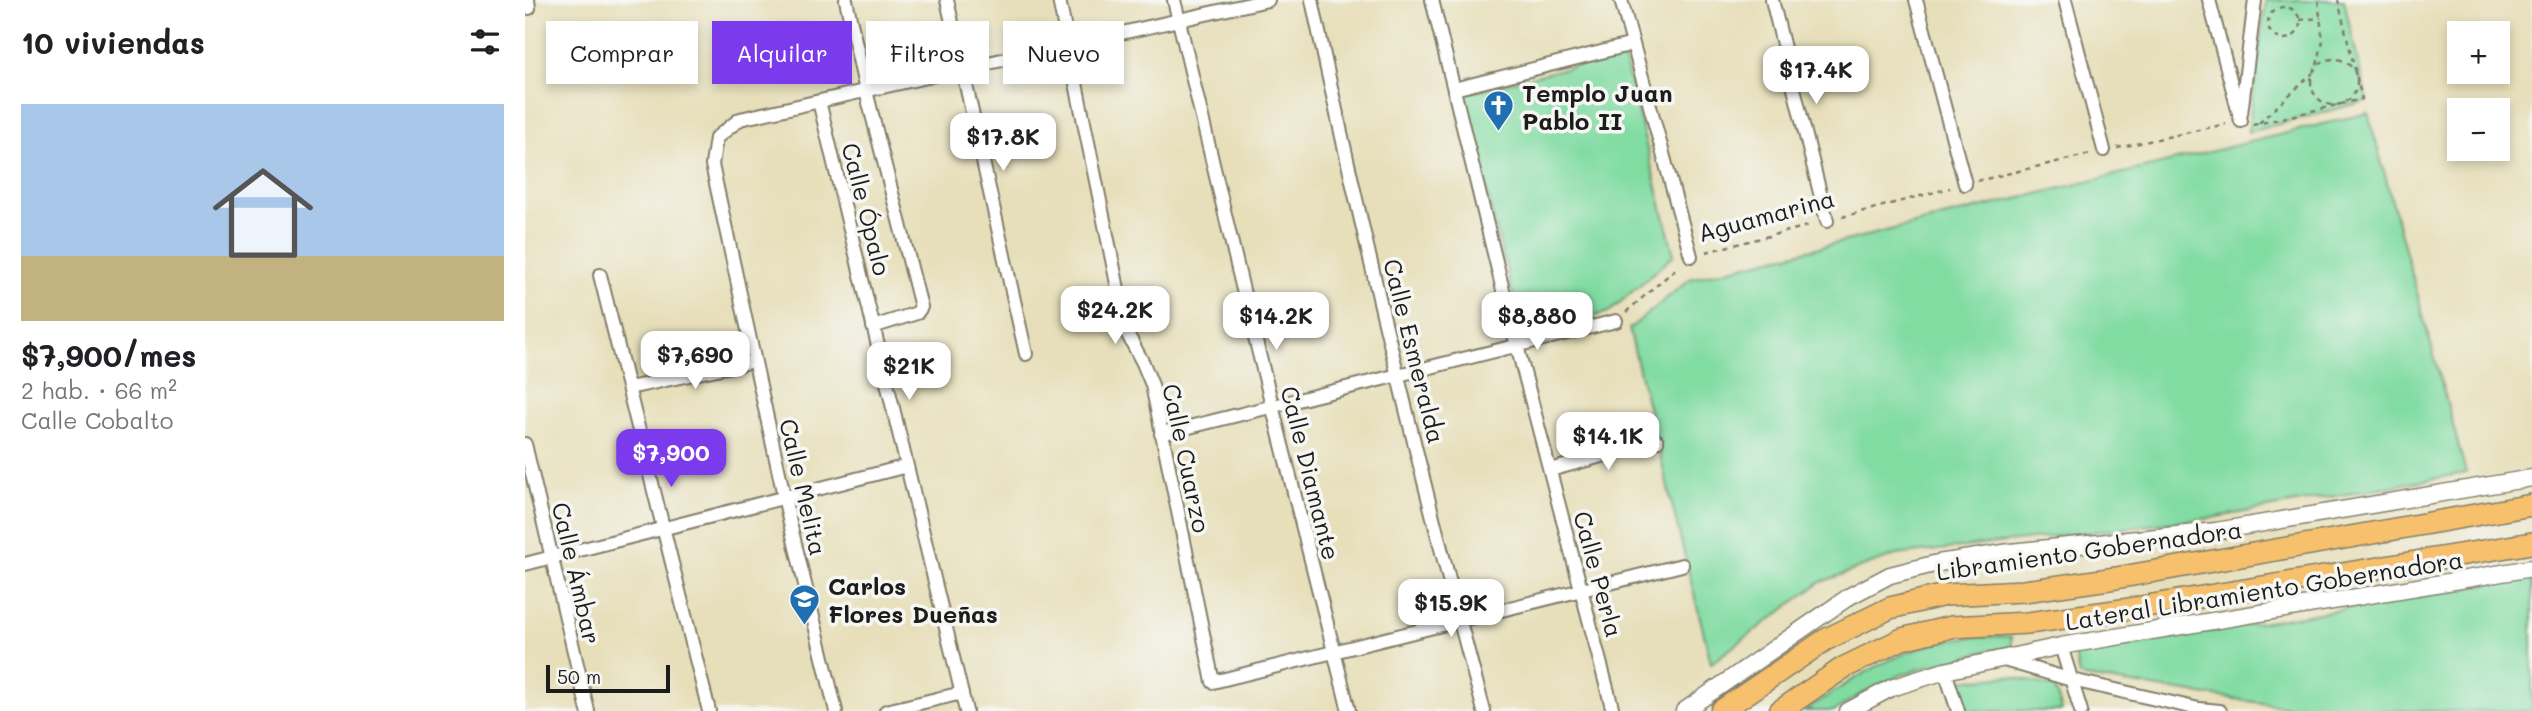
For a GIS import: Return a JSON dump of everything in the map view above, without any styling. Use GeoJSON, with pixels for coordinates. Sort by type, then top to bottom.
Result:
{"type":"FeatureCollection","features":[{"type":"Feature","properties":{"kind":"highway","name":"Libramiento Gobernadora"},"geometry":{"type":"LineString","coordinates":[[1721,711],[1825,640],[1890,608],[1945,595],[2024,591],[2116,578],[2532,505]]}},
{"type":"Feature","properties":{"kind":"highway"},"geometry":{"type":"LineString","coordinates":[[1780,711],[1843,668],[1902,639],[1951,626],[2028,623],[2122,610],[2532,543]]}},
{"type":"Feature","properties":{"kind":"street","name":"Calle Ópalo"},"geometry":{"type":"LineString","coordinates":[[846,0],[921,307],[916,313],[873,327]]}},
{"type":"Feature","properties":{"kind":"street"},"geometry":{"type":"LineString","coordinates":[[947,0],[952,21]]}},
{"type":"Feature","properties":{"kind":"street","name":"Calle Cuarzo"},"geometry":{"type":"LineString","coordinates":[[1059,0],[1063,21]]}},
{"type":"Feature","properties":{"kind":"street","name":"Calle Diamante"},"geometry":{"type":"LineString","coordinates":[[1174,0],[1349,711]]}},
{"type":"Feature","properties":{"kind":"street"},"geometry":{"type":"LineString","coordinates":[[1124,32],[1268,0]]}},
{"type":"Feature","properties":{"kind":"street","name":"Calle Esmeralda"},"geometry":{"type":"LineString","coordinates":[[1312,0],[1349,170],[1459,620],[1484,711]]}},
{"type":"Feature","properties":{"kind":"street","name":"Calle Perla"},"geometry":{"type":"LineString","coordinates":[[1432,0],[1613,711]]}},
{"type":"Feature","properties":{"kind":"street"},"geometry":{"type":"LineString","coordinates":[[1621,0],[1691,256]]}},
{"type":"Feature","properties":{"kind":"street"},"geometry":{"type":"LineString","coordinates":[[1772,0],[1828,220]]}},
{"type":"Feature","properties":{"kind":"street"},"geometry":{"type":"LineString","coordinates":[[1916,0],[1965,184]]}},
{"type":"Feature","properties":{"kind":"street"},"geometry":{"type":"LineString","coordinates":[[2065,0],[2104,150]]}},
{"type":"Feature","properties":{"kind":"street"},"geometry":{"type":"LineString","coordinates":[[2209,0],[2241,121]]}},
{"type":"Feature","properties":{"kind":"street"},"geometry":{"type":"LineString","coordinates":[[2241,121],[2255,0]]}},
{"type":"Feature","properties":{"kind":"street"},"geometry":{"type":"LineString","coordinates":[[1454,89],[1633,44]]}},
{"type":"Feature","properties":{"kind":"street"},"geometry":{"type":"LineString","coordinates":[[819,101],[893,84]]}},
{"type":"Feature","properties":{"kind":"street"},"geometry":{"type":"LineString","coordinates":[[965,84],[1026,354]]}},
{"type":"Feature","properties":{"kind":"street","name":"Calle Cuarzo"},"geometry":{"type":"LineString","coordinates":[[1076,84],[1127,333],[1152,385],[1213,682],[1334,652]]}},
{"type":"Feature","properties":{"kind":"street","name":"Calle Ópalo"},"geometry":{"type":"LineString","coordinates":[[819,101],[966,711]]}},
{"type":"Feature","properties":{"kind":"street","name":"Calle Melita"},"geometry":{"type":"LineString","coordinates":[[819,101],[740,119],[716,138],[712,166],[784,497],[835,711]]}},
{"type":"Feature","properties":{"kind":"street"},"geometry":{"type":"LineString","coordinates":[[600,275],[709,711]]}},
{"type":"Feature","properties":{"kind":"street"},"geometry":{"type":"LineString","coordinates":[[1161,434],[1616,321]]}},
{"type":"Feature","properties":{"kind":"street"},"geometry":{"type":"LineString","coordinates":[[629,388],[754,361]]}},
{"type":"Feature","properties":{"kind":"street"},"geometry":{"type":"LineString","coordinates":[[1550,470],[1657,441]]}},
{"type":"Feature","properties":{"kind":"street","name":"Calle Ámbar"},"geometry":{"type":"LineString","coordinates":[[525,444],[588,711]]}},
{"type":"Feature","properties":{"kind":"street"},"geometry":{"type":"LineString","coordinates":[[525,564],[907,466]]}},
{"type":"Feature","properties":{"kind":"street"},"geometry":{"type":"LineString","coordinates":[[1684,711],[1850,596],[1890,575],[1938,563],[2010,552],[2216,531],[2532,478]]}},
{"type":"Feature","properties":{"kind":"street"},"geometry":{"type":"LineString","coordinates":[[1334,652],[1682,565]]}},
{"type":"Feature","properties":{"kind":"street","name":"Lateral Libramiento Gobernadora"},"geometry":{"type":"LineString","coordinates":[[1848,711],[1891,688],[1945,671],[2061,646],[2532,568]]}},
{"type":"Feature","properties":{"kind":"street"},"geometry":{"type":"LineString","coordinates":[[2061,646],[2081,711]]}},
{"type":"Feature","properties":{"kind":"street"},"geometry":{"type":"LineString","coordinates":[[2004,660],[2072,680],[2200,710],[2220,711]]}},
{"type":"Feature","properties":{"kind":"street"},"geometry":{"type":"LineString","coordinates":[[1945,671],[1958,711]]}},
{"type":"Feature","properties":{"kind":"street"},"geometry":{"type":"LineString","coordinates":[[886,711],[962,694]]}},
{"type":"Feature","properties":{"kind":"path"},"geometry":{"type":"LineString","coordinates":[[2316,68],[2323,41],[2318,0]]}},
{"type":"Feature","properties":{"kind":"path"},"geometry":{"type":"LineString","coordinates":[[2241,121],[2256,126],[2362,99],[2338,0]]}},
{"type":"Feature","properties":{"kind":"path"},"geometry":{"type":"LineString","coordinates":[[2280,7],[2295,11],[2299,20],[2298,30],[2286,38],[2280,38],[2272,32],[2268,22],[2272,12],[2280,7]]}},
{"type":"Feature","properties":{"kind":"path"},"geometry":{"type":"LineString","coordinates":[[2299,20],[2321,18]]}},
{"type":"Feature","properties":{"kind":"path"},"geometry":{"type":"LineString","coordinates":[[2256,126],[2321,63],[2334,59],[2348,63],[2358,81],[2354,94],[2338,105],[2324,103],[2318,99],[2312,87],[2313,73]]}},
{"type":"Feature","properties":{"kind":"path","name":"Aguamarina"},"geometry":{"type":"LineString","coordinates":[[1616,321],[1691,256],[1965,184],[2104,150],[2241,121]]}},
{"type":"Feature","properties":{"kind":"green space"},"geometry":{"type":"Polygon","coordinates":[[[2266,0],[2344,0],[2367,101],[2248,132],[2266,0]]]}},
{"type":"Feature","properties":{"kind":"green space"},"geometry":{"type":"Polygon","coordinates":[[[1623,54],[1674,255],[1609,312],[1523,335],[1462,94],[1623,54]]]}},
{"type":"Feature","properties":{"kind":"green space"},"geometry":{"type":"Polygon","coordinates":[[[2368,113],[2466,473],[2211,518],[1896,555],[1821,582],[1711,663],[1629,329],[1690,279],[2368,113]]]}},
{"type":"Feature","properties":{"kind":"green space"},"geometry":{"type":"Polygon","coordinates":[[[2532,577],[2532,711],[2315,711],[2079,676],[2075,654],[2532,577]]]}},
{"type":"Feature","properties":{"kind":"green space"},"geometry":{"type":"Polygon","coordinates":[[[2011,636],[2012,647],[1986,651],[1903,674],[1834,711],[1805,711],[1879,665],[1919,648],[1962,638],[2011,636]]]}},
{"type":"Feature","properties":{"kind":"green space"},"geometry":{"type":"Polygon","coordinates":[[[2009,676],[2055,687],[2062,711],[1968,711],[1958,681],[2009,676]]]}},
{"type":"Feature","properties":{"kind":"place","name":"Templo Juan Pablo II"},"geometry":{"type":"Point","coordinates":[1499,133]}},
{"type":"Feature","properties":{"kind":"place","name":"Carlos Flores Dueñas"},"geometry":{"type":"Point","coordinates":[805,626]}}]}
